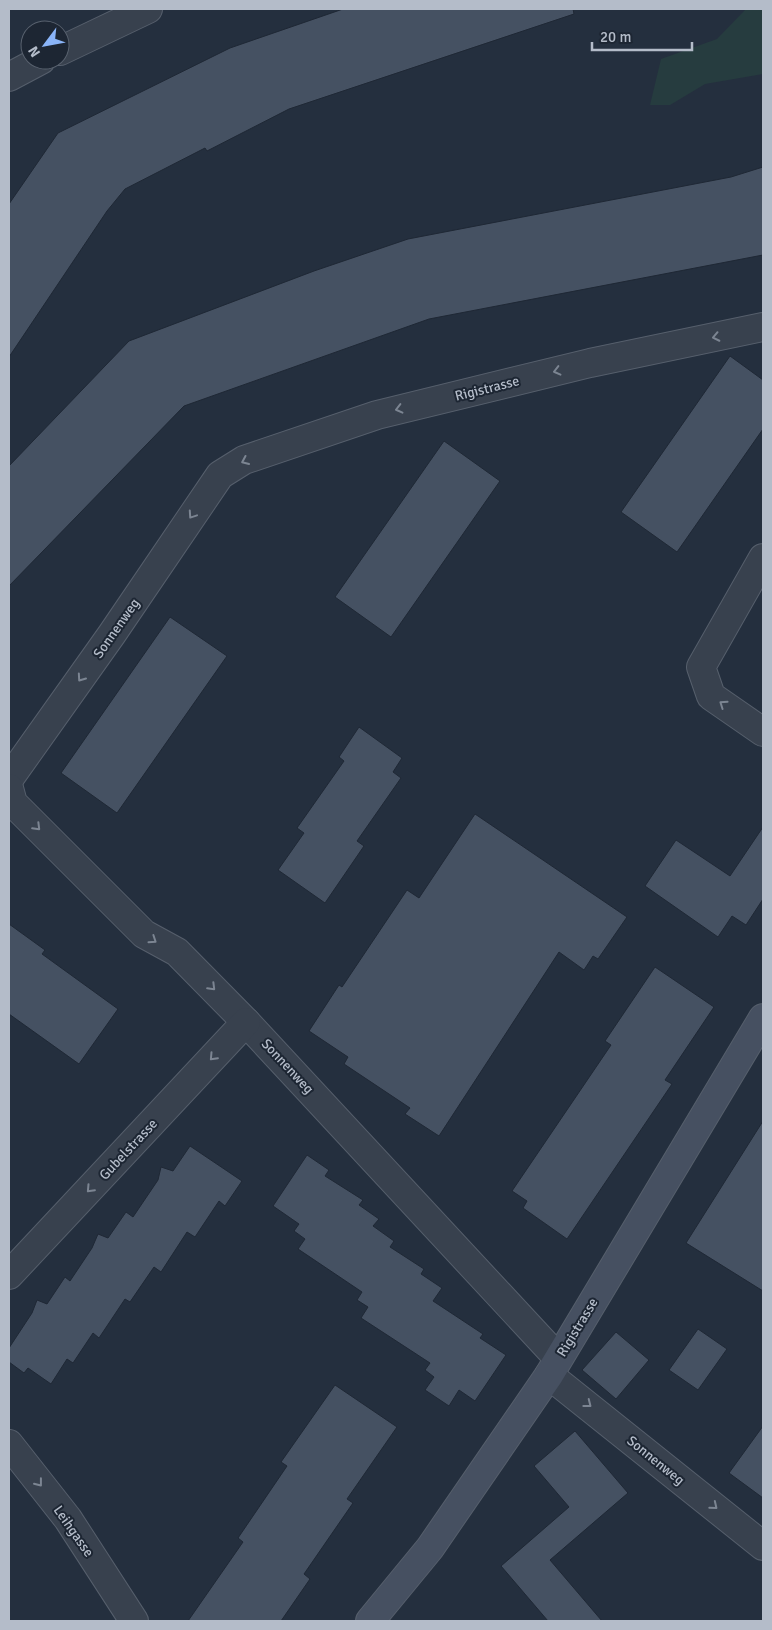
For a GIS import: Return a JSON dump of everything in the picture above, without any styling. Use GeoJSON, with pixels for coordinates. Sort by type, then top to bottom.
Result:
{"type":"FeatureCollection","features":[{"type":"Feature","properties":{"kind":"street"},"geometry":{"type":"LineString","coordinates":[[70,46],[148,9]]}},
{"type":"Feature","properties":{"kind":"street"},"geometry":{"type":"LineString","coordinates":[[9,76],[21,70]]}},
{"type":"Feature","properties":{"kind":"street","name":"Rigistrasse"},"geometry":{"type":"LineString","coordinates":[[220,475],[244,460],[377,415],[590,363],[763,327]]}},
{"type":"Feature","properties":{"kind":"street","name":"Sonnenweg"},"geometry":{"type":"LineString","coordinates":[[9,779],[112,634],[220,475]]}},
{"type":"Feature","properties":{"kind":"street"},"geometry":{"type":"LineString","coordinates":[[763,558],[701,666],[711,696],[763,732]]}},
{"type":"Feature","properties":{"kind":"street","name":"Sonnenweg"},"geometry":{"type":"LineString","coordinates":[[9,788],[13,803],[144,934],[177,952],[246,1022],[553,1366],[763,1546]]}},
{"type":"Feature","properties":{"kind":"street","name":"Rigistrasse"},"geometry":{"type":"LineString","coordinates":[[370,1621],[430,1548],[553,1366],[763,1018]]}},
{"type":"Feature","properties":{"kind":"street","name":"Gubelstrasse"},"geometry":{"type":"LineString","coordinates":[[9,1276],[246,1022]]}},
{"type":"Feature","properties":{"kind":"street","name":"Leihgasse"},"geometry":{"type":"LineString","coordinates":[[9,1444],[68,1519],[134,1621]]}},
{"type":"Feature","properties":{"kind":"green space"},"geometry":{"type":"Polygon","coordinates":[[[746,9],[763,9],[763,74],[705,84],[670,105],[650,105],[661,59],[717,39],[746,9]]]}},
{"type":"Feature","properties":{"kind":"building"},"geometry":{"type":"Polygon","coordinates":[[[343,9],[573,9],[574,14],[289,109],[207,151],[205,148],[125,189],[107,211],[9,357],[9,204],[58,133],[230,48],[343,9]]]}},
{"type":"Feature","properties":{"kind":"building"},"geometry":{"type":"Polygon","coordinates":[[[763,167],[763,255],[429,319],[184,406],[9,586],[9,466],[129,341],[314,271],[408,239],[731,177],[763,167]]]}},
{"type":"Feature","properties":{"kind":"building"},"geometry":{"type":"Polygon","coordinates":[[[730,356],[763,380],[763,429],[677,552],[621,512],[730,356]]]}},
{"type":"Feature","properties":{"kind":"building"},"geometry":{"type":"Polygon","coordinates":[[[444,441],[500,481],[391,637],[335,597],[444,441]]]}},
{"type":"Feature","properties":{"kind":"building"},"geometry":{"type":"Polygon","coordinates":[[[170,617],[227,656],[117,813],[61,773],[170,617]]]}},
{"type":"Feature","properties":{"kind":"building"},"geometry":{"type":"Polygon","coordinates":[[[359,727],[402,758],[393,772],[401,778],[357,841],[364,846],[325,903],[278,870],[304,833],[297,828],[344,761],[339,757],[359,727]]]}},
{"type":"Feature","properties":{"kind":"building"},"geometry":{"type":"Polygon","coordinates":[[[475,814],[627,917],[598,959],[593,956],[584,970],[559,952],[439,1136],[405,1114],[410,1108],[344,1064],[348,1057],[309,1031],[339,985],[342,987],[407,890],[419,898],[475,814]]]}},
{"type":"Feature","properties":{"kind":"building"},"geometry":{"type":"Polygon","coordinates":[[[763,827],[763,899],[746,925],[732,916],[718,937],[645,886],[676,840],[730,876],[763,827]]]}},
{"type":"Feature","properties":{"kind":"building"},"geometry":{"type":"Polygon","coordinates":[[[9,924],[45,950],[42,954],[118,1009],[79,1064],[9,1014],[9,924]]]}},
{"type":"Feature","properties":{"kind":"building"},"geometry":{"type":"Polygon","coordinates":[[[655,967],[714,1007],[665,1080],[672,1084],[567,1239],[523,1208],[527,1201],[512,1191],[611,1045],[605,1041],[655,967]]]}},
{"type":"Feature","properties":{"kind":"building"},"geometry":{"type":"Polygon","coordinates":[[[763,1121],[763,1291],[686,1243],[763,1121]]]}},
{"type":"Feature","properties":{"kind":"building"},"geometry":{"type":"Polygon","coordinates":[[[190,1146],[242,1181],[225,1206],[219,1201],[195,1237],[187,1232],[161,1272],[154,1267],[130,1302],[125,1299],[99,1338],[93,1333],[73,1363],[67,1359],[51,1384],[28,1368],[24,1373],[9,1362],[9,1348],[32,1313],[37,1300],[47,1304],[65,1277],[70,1281],[92,1248],[98,1234],[108,1238],[126,1212],[133,1217],[158,1180],[161,1167],[173,1171],[190,1146]]]}},
{"type":"Feature","properties":{"kind":"building"},"geometry":{"type":"Polygon","coordinates":[[[307,1155],[329,1170],[325,1176],[363,1200],[359,1205],[379,1219],[373,1226],[394,1241],[390,1247],[424,1269],[421,1274],[442,1288],[433,1301],[483,1334],[480,1338],[506,1355],[475,1401],[459,1390],[449,1406],[425,1390],[434,1377],[425,1370],[430,1363],[361,1318],[368,1307],[357,1300],[362,1292],[298,1249],[305,1239],[294,1231],[299,1224],[273,1206],[307,1155]]]}},
{"type":"Feature","properties":{"kind":"building"},"geometry":{"type":"Polygon","coordinates":[[[698,1329],[727,1349],[698,1390],[669,1370],[698,1329]]]}},
{"type":"Feature","properties":{"kind":"building"},"geometry":{"type":"Polygon","coordinates":[[[616,1332],[649,1360],[616,1399],[582,1370],[616,1332]]]}},
{"type":"Feature","properties":{"kind":"building"},"geometry":{"type":"Polygon","coordinates":[[[335,1385],[397,1427],[347,1499],[353,1503],[304,1574],[310,1579],[281,1621],[188,1621],[243,1542],[238,1538],[287,1466],[281,1462],[335,1385]]]}},
{"type":"Feature","properties":{"kind":"building"},"geometry":{"type":"Polygon","coordinates":[[[763,1426],[763,1498],[729,1473],[763,1426]]]}},
{"type":"Feature","properties":{"kind":"building"},"geometry":{"type":"Polygon","coordinates":[[[575,1431],[628,1493],[550,1560],[602,1621],[548,1621],[501,1566],[569,1507],[534,1466],[575,1431]]]}}]}
